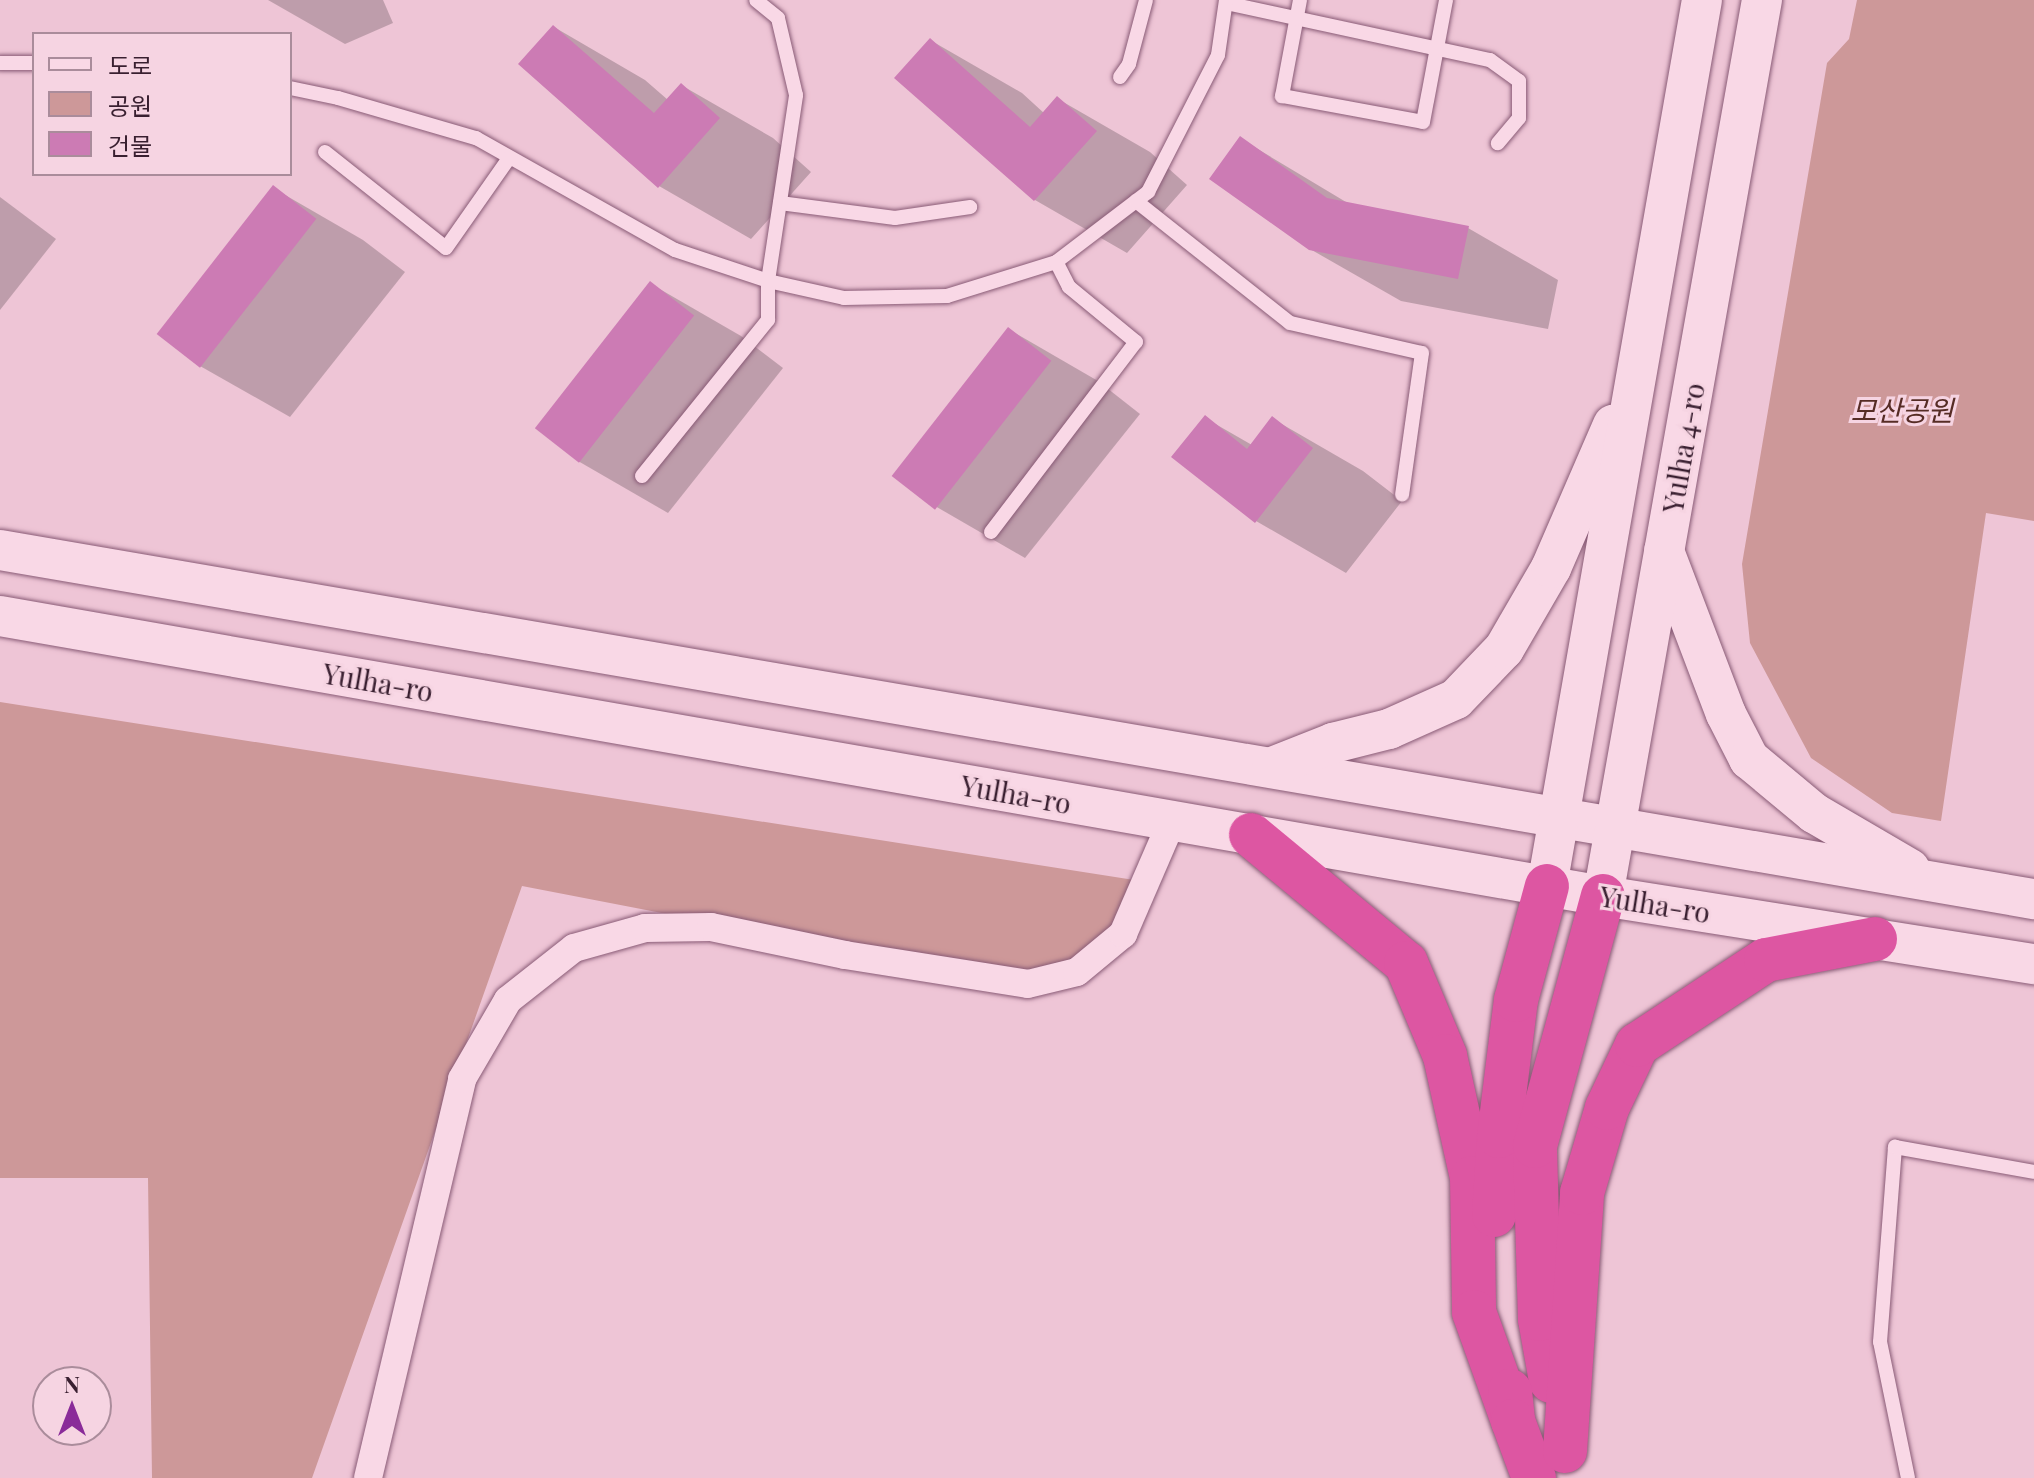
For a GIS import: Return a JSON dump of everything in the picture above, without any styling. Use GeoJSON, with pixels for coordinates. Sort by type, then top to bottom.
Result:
{"type":"FeatureCollection","features":[{"type":"Feature","properties":{"kind":"highway"},"geometry":{"type":"LineString","coordinates":[[1251,835],[1406,963],[1445,1056],[1472,1178],[1474,1312],[1513,1421],[1559,1469]]}},
{"type":"Feature","properties":{"kind":"highway"},"geometry":{"type":"LineString","coordinates":[[1513,1421],[1494,1221],[1499,1136],[1516,1000],[1547,886]]}},
{"type":"Feature","properties":{"kind":"highway"},"geometry":{"type":"LineString","coordinates":[[1559,1469],[1540,1319],[1535,1146],[1603,896]]}},
{"type":"Feature","properties":{"kind":"highway"},"geometry":{"type":"LineString","coordinates":[[1559,1469],[1582,1193],[1607,1108],[1637,1045],[1766,960],[1875,939]]}},
{"type":"Feature","properties":{"kind":"main road","name":"Yulha 4-ro"},"geometry":{"type":"LineString","coordinates":[[1547,886],[1702,0]]}},
{"type":"Feature","properties":{"kind":"main road","name":"Yulha 4-ro"},"geometry":{"type":"LineString","coordinates":[[1603,896],[1762,0]]}},
{"type":"Feature","properties":{"kind":"main road"},"geometry":{"type":"LineString","coordinates":[[1272,767],[1333,743],[1389,729],[1456,699],[1504,649],[1551,568],[1638,367]]}},
{"type":"Feature","properties":{"kind":"main road"},"geometry":{"type":"LineString","coordinates":[[0,550],[2034,899]]}},
{"type":"Feature","properties":{"kind":"main road"},"geometry":{"type":"LineString","coordinates":[[1664,551],[1726,714],[1749,759],[1814,813],[1930,881]]}},
{"type":"Feature","properties":{"kind":"main road","name":"Yulha-ro"},"geometry":{"type":"LineString","coordinates":[[0,616],[1603,896],[2034,964]]}},
{"type":"Feature","properties":{"kind":"street"},"geometry":{"type":"LineString","coordinates":[[368,1478],[462,1079],[508,1000],[574,948],[645,928],[711,927],[845,955],[1028,984],[1077,972],[1123,934],[1172,821]]}},
{"type":"Feature","properties":{"kind":"lane"},"geometry":{"type":"LineString","coordinates":[[642,476],[768,320],[768,281],[796,95],[778,18],[756,0]]}},
{"type":"Feature","properties":{"kind":"lane"},"geometry":{"type":"LineString","coordinates":[[1120,77],[1129,64],[1146,0]]}},
{"type":"Feature","properties":{"kind":"lane"},"geometry":{"type":"LineString","coordinates":[[1300,0],[1282,96],[1423,122],[1446,0]]}},
{"type":"Feature","properties":{"kind":"lane"},"geometry":{"type":"LineString","coordinates":[[292,88],[338,98],[476,138],[675,250],[768,281],[844,298],[947,296],[1056,262],[1148,192],[1218,55],[1226,1],[1296,21],[1490,60],[1519,81],[1519,118],[1498,143]]}},
{"type":"Feature","properties":{"kind":"lane"},"geometry":{"type":"LineString","coordinates":[[0,63],[32,63]]}},
{"type":"Feature","properties":{"kind":"lane"},"geometry":{"type":"LineString","coordinates":[[325,152],[446,248],[509,158]]}},
{"type":"Feature","properties":{"kind":"lane"},"geometry":{"type":"LineString","coordinates":[[1136,201],[1290,323],[1422,353],[1402,495]]}},
{"type":"Feature","properties":{"kind":"lane"},"geometry":{"type":"LineString","coordinates":[[780,203],[895,218],[970,207]]}},
{"type":"Feature","properties":{"kind":"lane"},"geometry":{"type":"LineString","coordinates":[[991,532],[1136,342],[1069,287],[1056,262]]}},
{"type":"Feature","properties":{"kind":"lane"},"geometry":{"type":"LineString","coordinates":[[1908,1478],[1880,1342],[1895,1147],[2034,1172]]}},
{"type":"Feature","properties":{"kind":"green space","name":"모산공원"},"geometry":{"type":"Polygon","coordinates":[[[1857,0],[2034,0],[2034,521],[1986,513],[1941,821],[1892,813],[1811,758],[1750,643],[1742,564],[1827,63],[1849,39],[1857,0]]]}},
{"type":"Feature","properties":{"kind":"green space"},"geometry":{"type":"Polygon","coordinates":[[[0,702],[1147,882],[1123,934],[1028,984],[522,886],[312,1478],[152,1478],[148,1178],[0,1178],[0,702]]]}},
{"type":"Feature","properties":{"kind":"building"},"geometry":{"type":"Polygon","coordinates":[[[553,25],[654,113],[681,83],[720,118],[658,188],[518,64],[553,25]]]}},
{"type":"Feature","properties":{"kind":"building"},"geometry":{"type":"Polygon","coordinates":[[[930,38],[1030,127],[1057,96],[1097,131],[1034,201],[894,78],[930,38]]]}},
{"type":"Feature","properties":{"kind":"building"},"geometry":{"type":"Polygon","coordinates":[[[1240,136],[1327,198],[1469,226],[1458,279],[1309,250],[1209,179],[1240,136]]]}},
{"type":"Feature","properties":{"kind":"building"},"geometry":{"type":"Polygon","coordinates":[[[273,185],[316,219],[200,368],[157,334],[273,185]]]}},
{"type":"Feature","properties":{"kind":"building"},"geometry":{"type":"Polygon","coordinates":[[[650,281],[694,315],[579,463],[535,428],[650,281]]]}},
{"type":"Feature","properties":{"kind":"building"},"geometry":{"type":"Polygon","coordinates":[[[1008,327],[1051,361],[935,510],[892,476],[1008,327]]]}},
{"type":"Feature","properties":{"kind":"building"},"geometry":{"type":"Polygon","coordinates":[[[1205,415],[1247,449],[1272,416],[1313,448],[1255,523],[1171,457],[1205,415]]]}}]}
